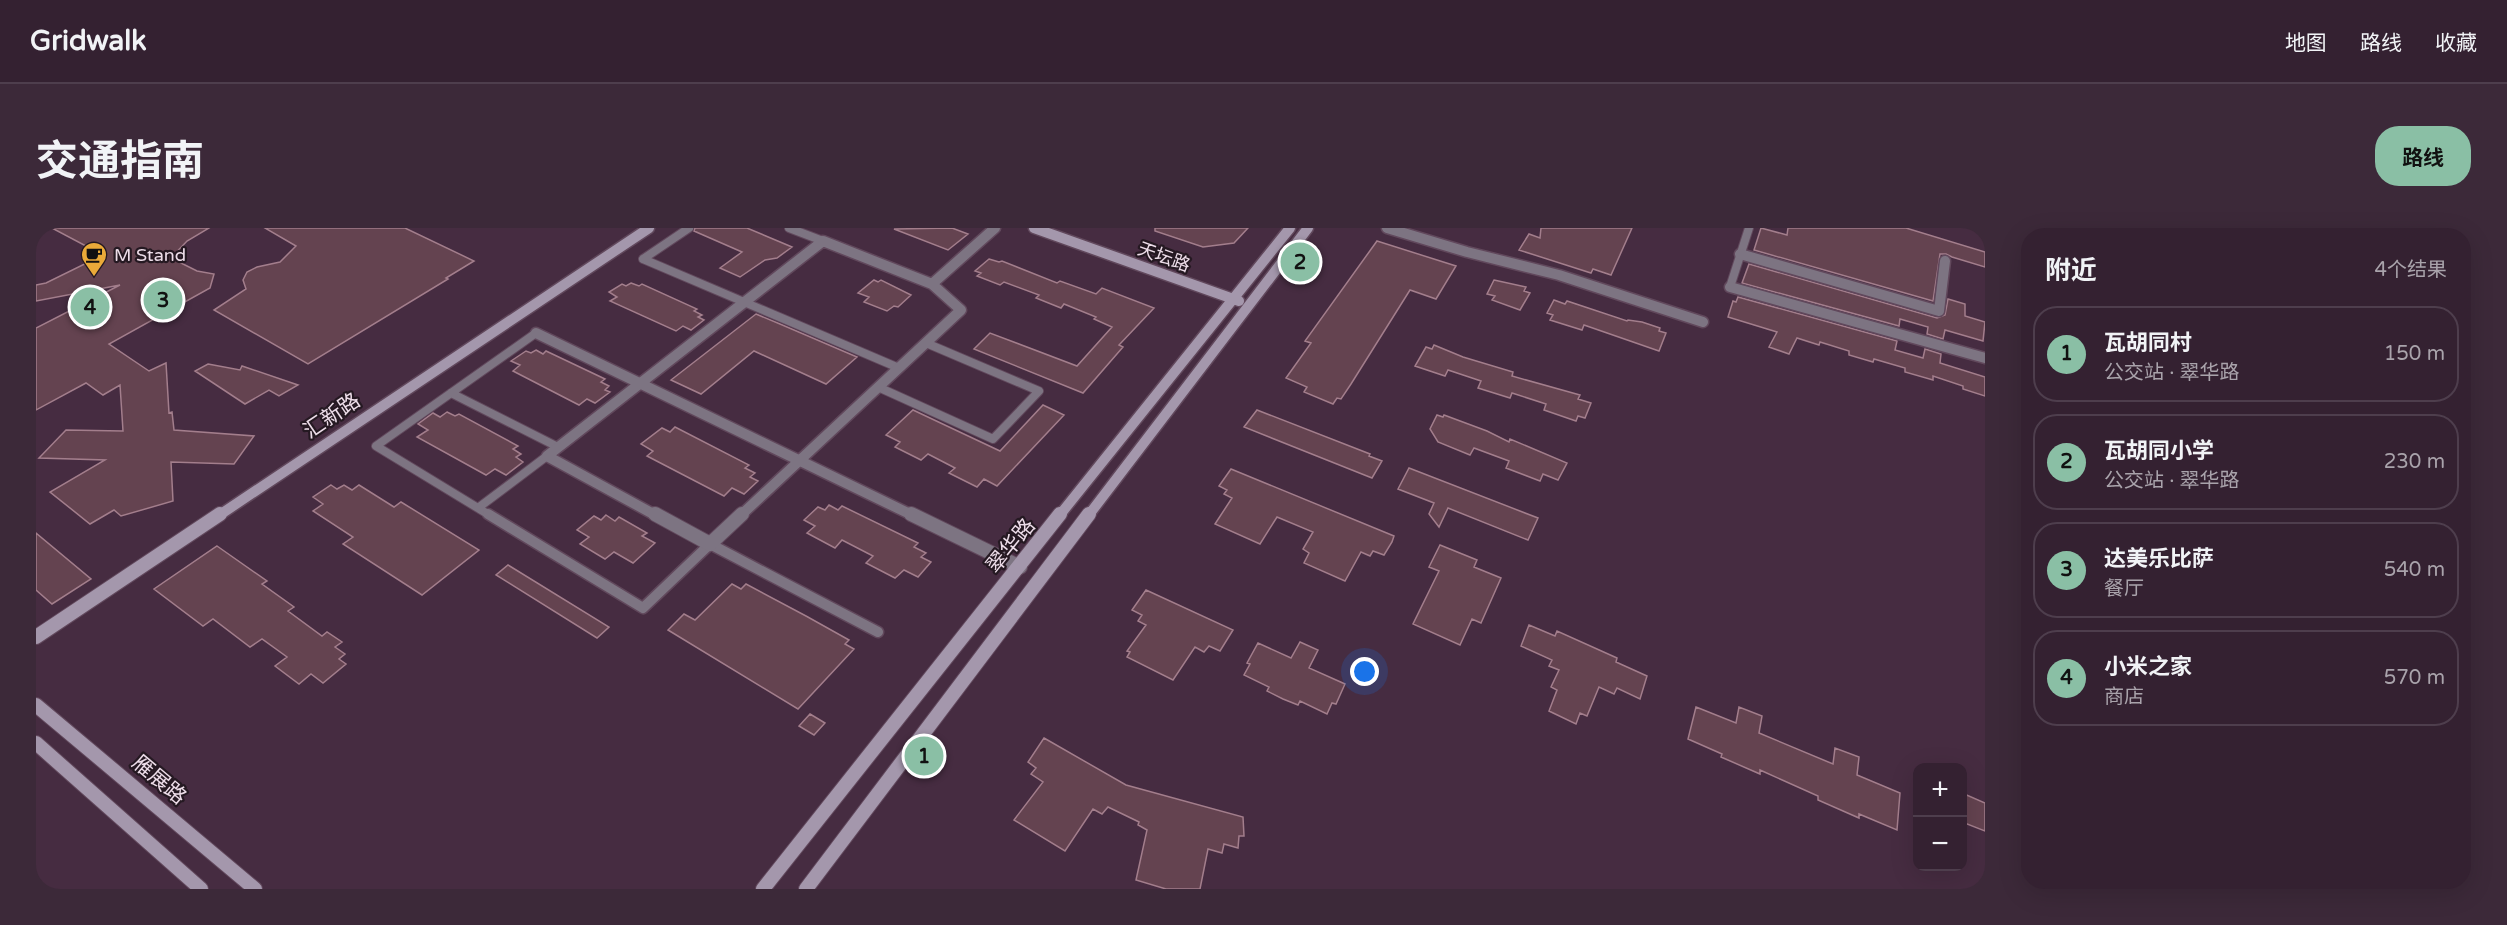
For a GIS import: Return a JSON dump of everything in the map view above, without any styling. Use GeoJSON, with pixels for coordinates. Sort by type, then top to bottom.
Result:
{"type":"FeatureCollection","features":[{"type":"Feature","properties":{"kind":"main road","name":"汇新路"},"geometry":{"type":"LineString","coordinates":[[36,637],[649,228]]}},
{"type":"Feature","properties":{"kind":"main road","name":"天坛路"},"geometry":{"type":"LineString","coordinates":[[1034,228],[1248,304]]}},
{"type":"Feature","properties":{"kind":"main road","name":"翠华路"},"geometry":{"type":"LineString","coordinates":[[763,889],[1290,228]]}},
{"type":"Feature","properties":{"kind":"main road","name":"翠华路"},"geometry":{"type":"LineString","coordinates":[[807,889],[1248,304],[1308,228]]}},
{"type":"Feature","properties":{"kind":"main road","name":"雁展路"},"geometry":{"type":"LineString","coordinates":[[36,705],[255,889]]}},
{"type":"Feature","properties":{"kind":"main road"},"geometry":{"type":"LineString","coordinates":[[36,743],[201,889]]}},
{"type":"Feature","properties":{"kind":"street"},"geometry":{"type":"LineString","coordinates":[[932,284],[995,228]]}},
{"type":"Feature","properties":{"kind":"street"},"geometry":{"type":"LineString","coordinates":[[1387,228],[1467,252],[1559,274],[1703,322]]}},
{"type":"Feature","properties":{"kind":"street"},"geometry":{"type":"LineString","coordinates":[[824,241],[932,284],[961,310],[710,544],[547,456],[745,302],[824,241]]}},
{"type":"Feature","properties":{"kind":"street"},"geometry":{"type":"LineString","coordinates":[[1740,254],[1939,311],[1945,261]]}},
{"type":"Feature","properties":{"kind":"street"},"geometry":{"type":"LineString","coordinates":[[1730,287],[1985,358]]}},
{"type":"Feature","properties":{"kind":"street"},"geometry":{"type":"LineString","coordinates":[[536,333],[1020,567]]}},
{"type":"Feature","properties":{"kind":"lane"},"geometry":{"type":"LineString","coordinates":[[689,228],[643,259],[899,368]]}},
{"type":"Feature","properties":{"kind":"lane"},"geometry":{"type":"LineString","coordinates":[[789,228],[824,241]]}},
{"type":"Feature","properties":{"kind":"lane"},"geometry":{"type":"LineString","coordinates":[[1730,287],[1749,228]]}},
{"type":"Feature","properties":{"kind":"lane"},"geometry":{"type":"LineString","coordinates":[[536,333],[376,446],[643,608],[710,544],[878,632]]}},
{"type":"Feature","properties":{"kind":"lane"},"geometry":{"type":"LineString","coordinates":[[878,387],[993,439],[1040,391],[926,343]]}},
{"type":"Feature","properties":{"kind":"lane"},"geometry":{"type":"LineString","coordinates":[[451,393],[558,447]]}},
{"type":"Feature","properties":{"kind":"lane"},"geometry":{"type":"LineString","coordinates":[[478,508],[547,456]]}},
{"type":"Feature","properties":{"kind":"building"},"geometry":{"type":"Polygon","coordinates":[[[52,228],[209,228],[187,241],[171,258],[197,271],[214,274],[210,288],[109,344],[149,371],[166,363],[169,413],[172,412],[174,430],[254,436],[234,464],[171,462],[173,501],[121,516],[114,510],[90,524],[50,492],[105,460],[39,458],[66,430],[123,431],[120,385],[103,395],[86,383],[36,410],[36,328],[120,285],[36,301],[36,285],[46,283],[103,255],[52,228]]]}},
{"type":"Feature","properties":{"kind":"building"},"geometry":{"type":"Polygon","coordinates":[[[265,228],[405,228],[474,261],[308,364],[214,310],[246,289],[243,280],[247,272],[257,267],[280,262],[296,246],[265,228]]]}},
{"type":"Feature","properties":{"kind":"building"},"geometry":{"type":"Polygon","coordinates":[[[695,228],[747,228],[792,247],[777,258],[765,260],[740,277],[720,268],[742,252],[694,231],[695,228]]]}},
{"type":"Feature","properties":{"kind":"building"},"geometry":{"type":"Polygon","coordinates":[[[952,228],[968,234],[948,250],[894,229],[952,228]]]}},
{"type":"Feature","properties":{"kind":"building"},"geometry":{"type":"Polygon","coordinates":[[[1155,228],[1248,228],[1234,243],[1203,247],[1155,231],[1155,228]]]}},
{"type":"Feature","properties":{"kind":"building"},"geometry":{"type":"Polygon","coordinates":[[[1541,228],[1632,228],[1611,275],[1593,269],[1591,273],[1519,250],[1529,234],[1540,238],[1541,228]]]}},
{"type":"Feature","properties":{"kind":"building"},"geometry":{"type":"Polygon","coordinates":[[[1761,228],[1787,235],[1788,228],[1906,228],[1985,252],[1985,267],[1940,254],[1933,301],[1754,250],[1761,228]]]}},
{"type":"Feature","properties":{"kind":"building"},"geometry":{"type":"Polygon","coordinates":[[[1377,241],[1456,266],[1436,299],[1410,290],[1341,399],[1337,398],[1333,404],[1304,392],[1307,387],[1286,378],[1311,343],[1305,341],[1377,241]]]}},
{"type":"Feature","properties":{"kind":"building"},"geometry":{"type":"Polygon","coordinates":[[[989,259],[1002,261],[1057,283],[1060,281],[1096,294],[1102,288],[1154,308],[1119,345],[1123,347],[1083,393],[974,349],[990,333],[1077,366],[1112,327],[1094,319],[1096,317],[1064,304],[1061,308],[1036,298],[1039,295],[1004,282],[1000,285],[977,276],[981,273],[975,271],[989,259]]]}},
{"type":"Feature","properties":{"kind":"building"},"geometry":{"type":"Polygon","coordinates":[[[1749,264],[1937,318],[1945,315],[1948,299],[1965,304],[1965,316],[1985,322],[1983,341],[1945,330],[1943,339],[1927,334],[1928,327],[1900,319],[1899,326],[1742,283],[1749,264]]]}},
{"type":"Feature","properties":{"kind":"building"},"geometry":{"type":"Polygon","coordinates":[[[874,280],[878,282],[881,280],[911,295],[898,307],[894,306],[887,311],[864,302],[869,297],[858,293],[874,280]]]}},
{"type":"Feature","properties":{"kind":"building"},"geometry":{"type":"Polygon","coordinates":[[[1494,280],[1526,287],[1524,291],[1530,293],[1520,310],[1492,300],[1495,296],[1487,294],[1494,280]]]}},
{"type":"Feature","properties":{"kind":"building"},"geometry":{"type":"Polygon","coordinates":[[[631,283],[639,286],[642,284],[697,309],[694,311],[702,315],[698,317],[704,320],[691,330],[683,326],[676,331],[610,301],[617,297],[609,292],[622,284],[626,286],[631,283]]]}},
{"type":"Feature","properties":{"kind":"building"},"geometry":{"type":"Polygon","coordinates":[[[1738,297],[1897,341],[1895,350],[1923,358],[1925,349],[1941,354],[1940,363],[1985,377],[1985,396],[1933,376],[1933,380],[1905,372],[1905,368],[1849,355],[1849,351],[1820,342],[1819,345],[1797,338],[1789,354],[1769,347],[1777,332],[1728,317],[1733,301],[1736,302],[1738,297]]]}},
{"type":"Feature","properties":{"kind":"building"},"geometry":{"type":"Polygon","coordinates":[[[1554,300],[1565,304],[1567,301],[1627,321],[1642,322],[1660,328],[1659,331],[1666,333],[1659,351],[1584,325],[1582,330],[1550,320],[1553,315],[1547,313],[1554,300]]]}},
{"type":"Feature","properties":{"kind":"building"},"geometry":{"type":"Polygon","coordinates":[[[756,314],[857,357],[826,384],[754,351],[701,394],[671,380],[756,314]]]}},
{"type":"Feature","properties":{"kind":"building"},"geometry":{"type":"Polygon","coordinates":[[[1434,345],[1463,357],[1513,372],[1512,376],[1580,395],[1578,399],[1591,403],[1585,418],[1578,416],[1576,421],[1544,410],[1546,404],[1512,393],[1510,398],[1478,388],[1481,381],[1448,370],[1445,376],[1415,366],[1426,347],[1432,349],[1434,345]]]}},
{"type":"Feature","properties":{"kind":"building"},"geometry":{"type":"Polygon","coordinates":[[[536,350],[543,354],[546,351],[605,379],[601,382],[609,386],[605,390],[610,392],[595,403],[587,399],[579,405],[513,371],[520,365],[511,361],[526,351],[531,353],[536,350]]]}},
{"type":"Feature","properties":{"kind":"building"},"geometry":{"type":"Polygon","coordinates":[[[208,364],[240,370],[242,366],[298,385],[279,396],[269,390],[245,404],[195,371],[208,364]]]}},
{"type":"Feature","properties":{"kind":"building"},"geometry":{"type":"Polygon","coordinates":[[[1043,405],[1064,415],[997,486],[984,479],[977,487],[949,473],[955,468],[928,454],[921,460],[895,447],[900,442],[886,435],[913,410],[1000,451],[1043,405]]]}},
{"type":"Feature","properties":{"kind":"building"},"geometry":{"type":"Polygon","coordinates":[[[1257,410],[1370,454],[1369,456],[1382,461],[1372,478],[1244,427],[1257,410]]]}},
{"type":"Feature","properties":{"kind":"building"},"geometry":{"type":"Polygon","coordinates":[[[447,412],[455,416],[459,414],[518,446],[513,449],[521,454],[516,457],[523,462],[506,475],[495,469],[486,475],[417,437],[428,430],[418,424],[433,413],[440,417],[447,412]]]}},
{"type":"Feature","properties":{"kind":"building"},"geometry":{"type":"Polygon","coordinates":[[[1437,415],[1443,417],[1444,415],[1487,431],[1509,442],[1510,439],[1567,463],[1558,480],[1543,474],[1540,481],[1506,468],[1509,461],[1474,448],[1470,455],[1438,442],[1430,429],[1437,415]]]}},
{"type":"Feature","properties":{"kind":"building"},"geometry":{"type":"Polygon","coordinates":[[[675,427],[749,465],[745,468],[755,473],[750,477],[758,481],[744,494],[732,488],[724,496],[647,456],[653,451],[641,444],[662,428],[670,432],[675,427]]]}},
{"type":"Feature","properties":{"kind":"building"},"geometry":{"type":"Polygon","coordinates":[[[1409,468],[1538,518],[1528,540],[1448,508],[1439,527],[1429,514],[1434,503],[1398,489],[1409,468]]]}},
{"type":"Feature","properties":{"kind":"building"},"geometry":{"type":"Polygon","coordinates":[[[1231,469],[1394,536],[1392,542],[1384,555],[1373,551],[1370,556],[1361,552],[1345,581],[1304,563],[1309,553],[1303,549],[1313,532],[1277,517],[1260,544],[1215,524],[1232,498],[1224,494],[1227,490],[1219,486],[1231,469]]]}},
{"type":"Feature","properties":{"kind":"building"},"geometry":{"type":"Polygon","coordinates":[[[331,485],[337,489],[344,485],[352,490],[359,485],[394,507],[401,502],[479,550],[422,595],[343,544],[353,537],[313,511],[323,504],[313,497],[331,485]]]}},
{"type":"Feature","properties":{"kind":"building"},"geometry":{"type":"Polygon","coordinates":[[[829,505],[838,510],[842,506],[918,543],[914,547],[926,553],[921,557],[931,562],[918,577],[904,570],[895,578],[866,563],[873,556],[842,540],[835,548],[807,533],[815,526],[804,520],[818,507],[825,510],[829,505]]]}},
{"type":"Feature","properties":{"kind":"building"},"geometry":{"type":"Polygon","coordinates":[[[606,515],[615,521],[619,517],[647,533],[642,536],[655,543],[633,563],[614,552],[605,559],[580,544],[589,537],[577,530],[594,516],[601,520],[606,515]]]}},
{"type":"Feature","properties":{"kind":"building"},"geometry":{"type":"Polygon","coordinates":[[[36,533],[91,579],[52,604],[36,590],[36,533]]]}},
{"type":"Feature","properties":{"kind":"building"},"geometry":{"type":"Polygon","coordinates":[[[1440,545],[1477,560],[1474,567],[1501,578],[1481,623],[1472,619],[1460,645],[1413,624],[1439,571],[1429,567],[1440,545]]]}},
{"type":"Feature","properties":{"kind":"building"},"geometry":{"type":"Polygon","coordinates":[[[217,546],[267,581],[262,584],[294,607],[288,611],[322,636],[327,632],[342,642],[335,647],[345,654],[339,659],[346,664],[323,683],[311,674],[299,684],[275,666],[287,657],[262,639],[250,647],[213,619],[203,626],[154,589],[217,546]]]}},
{"type":"Feature","properties":{"kind":"building"},"geometry":{"type":"Polygon","coordinates":[[[508,565],[609,627],[597,638],[496,575],[508,565]]]}},
{"type":"Feature","properties":{"kind":"building"},"geometry":{"type":"Polygon","coordinates":[[[732,584],[741,589],[746,584],[849,640],[845,644],[854,649],[798,709],[668,630],[684,614],[695,620],[732,584]]]}},
{"type":"Feature","properties":{"kind":"building"},"geometry":{"type":"Polygon","coordinates":[[[1146,590],[1233,630],[1220,651],[1209,646],[1204,652],[1195,647],[1173,680],[1127,657],[1130,652],[1127,651],[1146,625],[1138,621],[1142,615],[1132,610],[1146,590]]]}},
{"type":"Feature","properties":{"kind":"building"},"geometry":{"type":"Polygon","coordinates":[[[1529,625],[1555,636],[1557,631],[1617,658],[1616,662],[1647,676],[1640,699],[1617,688],[1614,694],[1599,687],[1587,716],[1580,713],[1576,724],[1549,711],[1557,690],[1551,687],[1559,670],[1549,666],[1552,660],[1521,646],[1529,625]]]}},
{"type":"Feature","properties":{"kind":"building"},"geometry":{"type":"Polygon","coordinates":[[[1300,642],[1318,650],[1309,668],[1345,684],[1336,704],[1332,703],[1327,714],[1300,701],[1298,705],[1283,699],[1267,691],[1269,687],[1244,675],[1250,664],[1247,663],[1258,643],[1291,658],[1300,642]]]}},
{"type":"Feature","properties":{"kind":"building"},"geometry":{"type":"Polygon","coordinates":[[[1696,707],[1736,723],[1739,707],[1762,716],[1759,733],[1833,764],[1835,748],[1859,757],[1857,775],[1900,793],[1897,830],[1859,814],[1859,818],[1818,800],[1818,796],[1760,770],[1760,774],[1721,757],[1722,754],[1688,739],[1696,707]]]}},
{"type":"Feature","properties":{"kind":"building"},"geometry":{"type":"Polygon","coordinates":[[[810,714],[825,723],[814,735],[799,726],[810,714]]]}},
{"type":"Feature","properties":{"kind":"building"},"geometry":{"type":"Polygon","coordinates":[[[1044,738],[1126,785],[1243,817],[1244,836],[1239,836],[1238,848],[1224,844],[1222,853],[1208,849],[1200,889],[1166,889],[1136,880],[1147,830],[1138,825],[1139,822],[1108,807],[1102,814],[1093,809],[1065,851],[1014,820],[1043,782],[1031,774],[1036,768],[1028,762],[1044,738]]]}},
{"type":"Feature","properties":{"kind":"building"},"geometry":{"type":"Polygon","coordinates":[[[1967,795],[1985,803],[1985,831],[1967,824],[1967,795]]]}},
{"type":"Feature","properties":{"kind":"place","name":"瓦胡同小学"},"geometry":{"type":"Point","coordinates":[1300,262]}},
{"type":"Feature","properties":{"kind":"place","name":"M Stand"},"geometry":{"type":"Point","coordinates":[94,278]}},
{"type":"Feature","properties":{"kind":"place","name":"达美乐比萨"},"geometry":{"type":"Point","coordinates":[163,300]}},
{"type":"Feature","properties":{"kind":"place","name":"小米之家"},"geometry":{"type":"Point","coordinates":[90,307]}},
{"type":"Feature","properties":{"kind":"place","name":"瓦胡同村"},"geometry":{"type":"Point","coordinates":[924,756]}}]}
